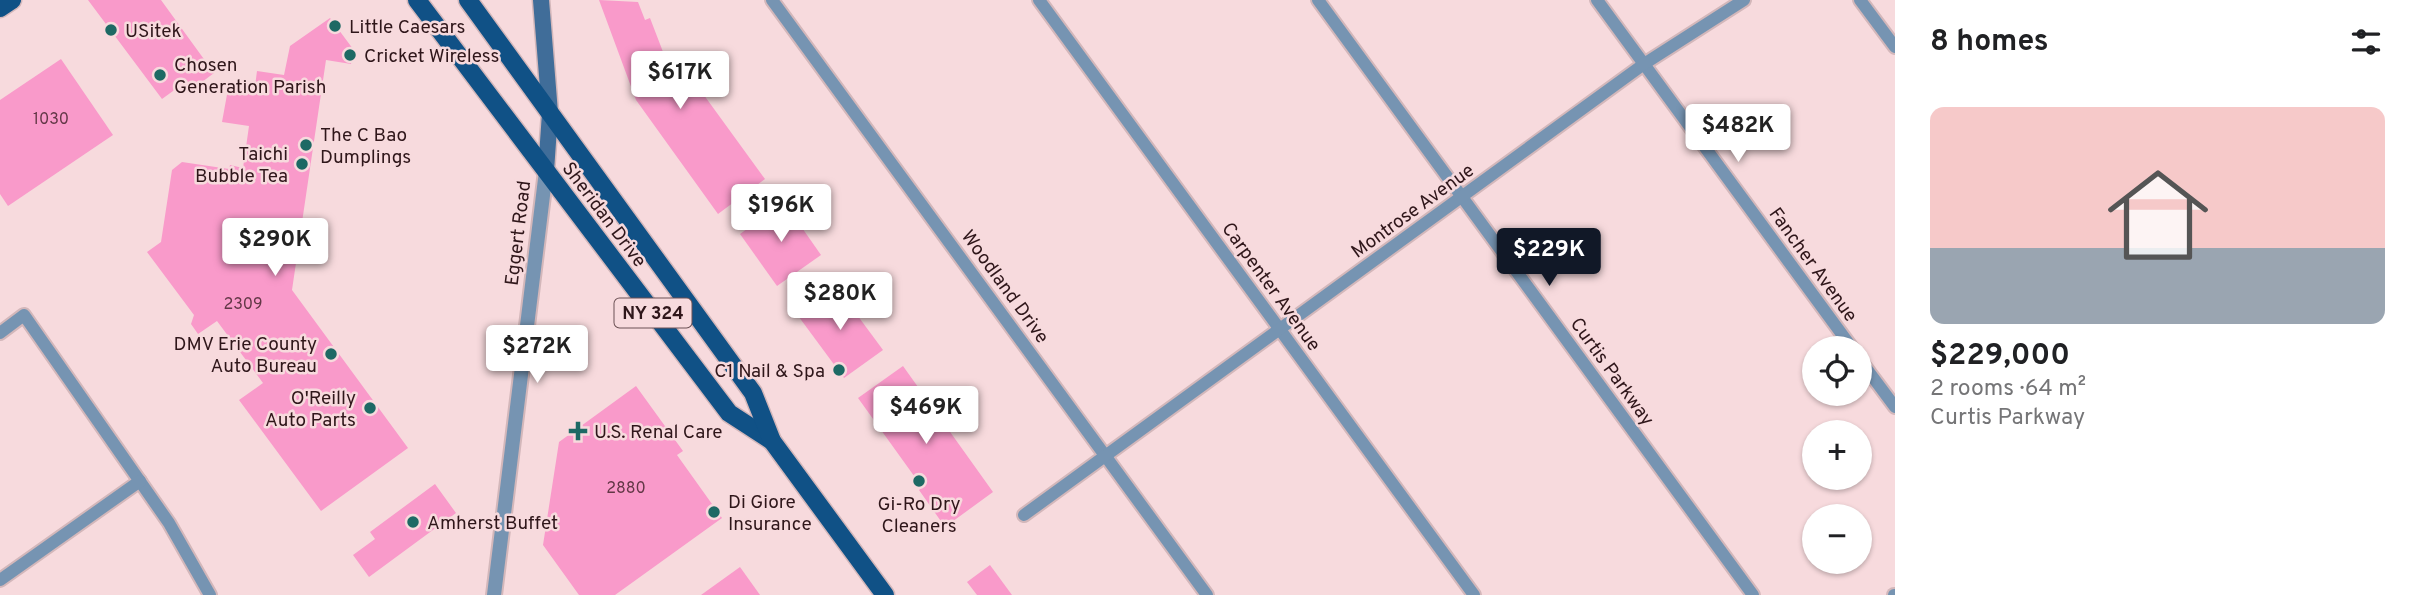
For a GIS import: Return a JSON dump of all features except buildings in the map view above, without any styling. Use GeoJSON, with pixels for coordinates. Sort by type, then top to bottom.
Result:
{"type":"FeatureCollection","features":[{"type":"Feature","properties":{"kind":"main road"},"geometry":{"type":"LineString","coordinates":[[0,8],[12,0]]}},
{"type":"Feature","properties":{"kind":"main road","name":"Sheridan Drive"},"geometry":{"type":"LineString","coordinates":[[417,0],[729,413],[772,441]]}},
{"type":"Feature","properties":{"kind":"main road","name":"Sheridan Drive"},"geometry":{"type":"LineString","coordinates":[[468,0],[753,393],[772,441],[885,595]]}},
{"type":"Feature","properties":{"kind":"main road","name":"Eggert Road"},"geometry":{"type":"LineString","coordinates":[[541,0],[550,113],[546,171]]}},
{"type":"Feature","properties":{"kind":"street","name":"Woodland Drive"},"geometry":{"type":"LineString","coordinates":[[772,0],[1207,595]]}},
{"type":"Feature","properties":{"kind":"street","name":"Carpenter Avenue"},"geometry":{"type":"LineString","coordinates":[[1039,0],[1474,595]]}},
{"type":"Feature","properties":{"kind":"street","name":"Curtis Parkway"},"geometry":{"type":"LineString","coordinates":[[1318,0],[1753,595]]}},
{"type":"Feature","properties":{"kind":"street","name":"Fancher Avenue"},"geometry":{"type":"LineString","coordinates":[[1597,0],[1843,336]]}},
{"type":"Feature","properties":{"kind":"street","name":"Montrose Avenue"},"geometry":{"type":"LineString","coordinates":[[1024,515],[1644,64],[1744,0]]}},
{"type":"Feature","properties":{"kind":"street"},"geometry":{"type":"LineString","coordinates":[[1860,0],[1895,47]]}},
{"type":"Feature","properties":{"kind":"street","name":"Eggert Road"},"geometry":{"type":"LineString","coordinates":[[494,595],[546,171]]}},
{"type":"Feature","properties":{"kind":"street"},"geometry":{"type":"LineString","coordinates":[[0,333],[24,315],[183,545],[210,595]]}},
{"type":"Feature","properties":{"kind":"street"},"geometry":{"type":"LineString","coordinates":[[1872,376],[1895,407]]}},
{"type":"Feature","properties":{"kind":"street"},"geometry":{"type":"LineString","coordinates":[[0,580],[139,481]]}},
{"type":"Feature","properties":{"kind":"place","name":"Little Caesars"},"geometry":{"type":"Point","coordinates":[335,26]}},
{"type":"Feature","properties":{"kind":"place","name":"USitek"},"geometry":{"type":"Point","coordinates":[111,30]}},
{"type":"Feature","properties":{"kind":"place","name":"Cricket Wireless"},"geometry":{"type":"Point","coordinates":[350,55]}},
{"type":"Feature","properties":{"kind":"place","name":"Chosen Generation Parish"},"geometry":{"type":"Point","coordinates":[160,75]}},
{"type":"Feature","properties":{"kind":"place","name":"The C Bao Dumplings"},"geometry":{"type":"Point","coordinates":[306,145]}},
{"type":"Feature","properties":{"kind":"place","name":"Taichi Bubble Tea"},"geometry":{"type":"Point","coordinates":[302,164]}},
{"type":"Feature","properties":{"kind":"place","name":"DMV Erie County Auto Bureau"},"geometry":{"type":"Point","coordinates":[331,354]}},
{"type":"Feature","properties":{"kind":"place","name":"C1 Nail & Spa"},"geometry":{"type":"Point","coordinates":[839,370]}},
{"type":"Feature","properties":{"kind":"place","name":"O'Reilly Auto Parts"},"geometry":{"type":"Point","coordinates":[370,408]}},
{"type":"Feature","properties":{"kind":"place","name":"U.S. Renal Care"},"geometry":{"type":"Point","coordinates":[578,431]}},
{"type":"Feature","properties":{"kind":"place","name":"Gi-Ro Dry Cleaners"},"geometry":{"type":"Point","coordinates":[919,481]}},
{"type":"Feature","properties":{"kind":"place","name":"Di Giore Insurance"},"geometry":{"type":"Point","coordinates":[714,512]}},
{"type":"Feature","properties":{"kind":"place","name":"Amherst Buffet"},"geometry":{"type":"Point","coordinates":[413,522]}}]}
